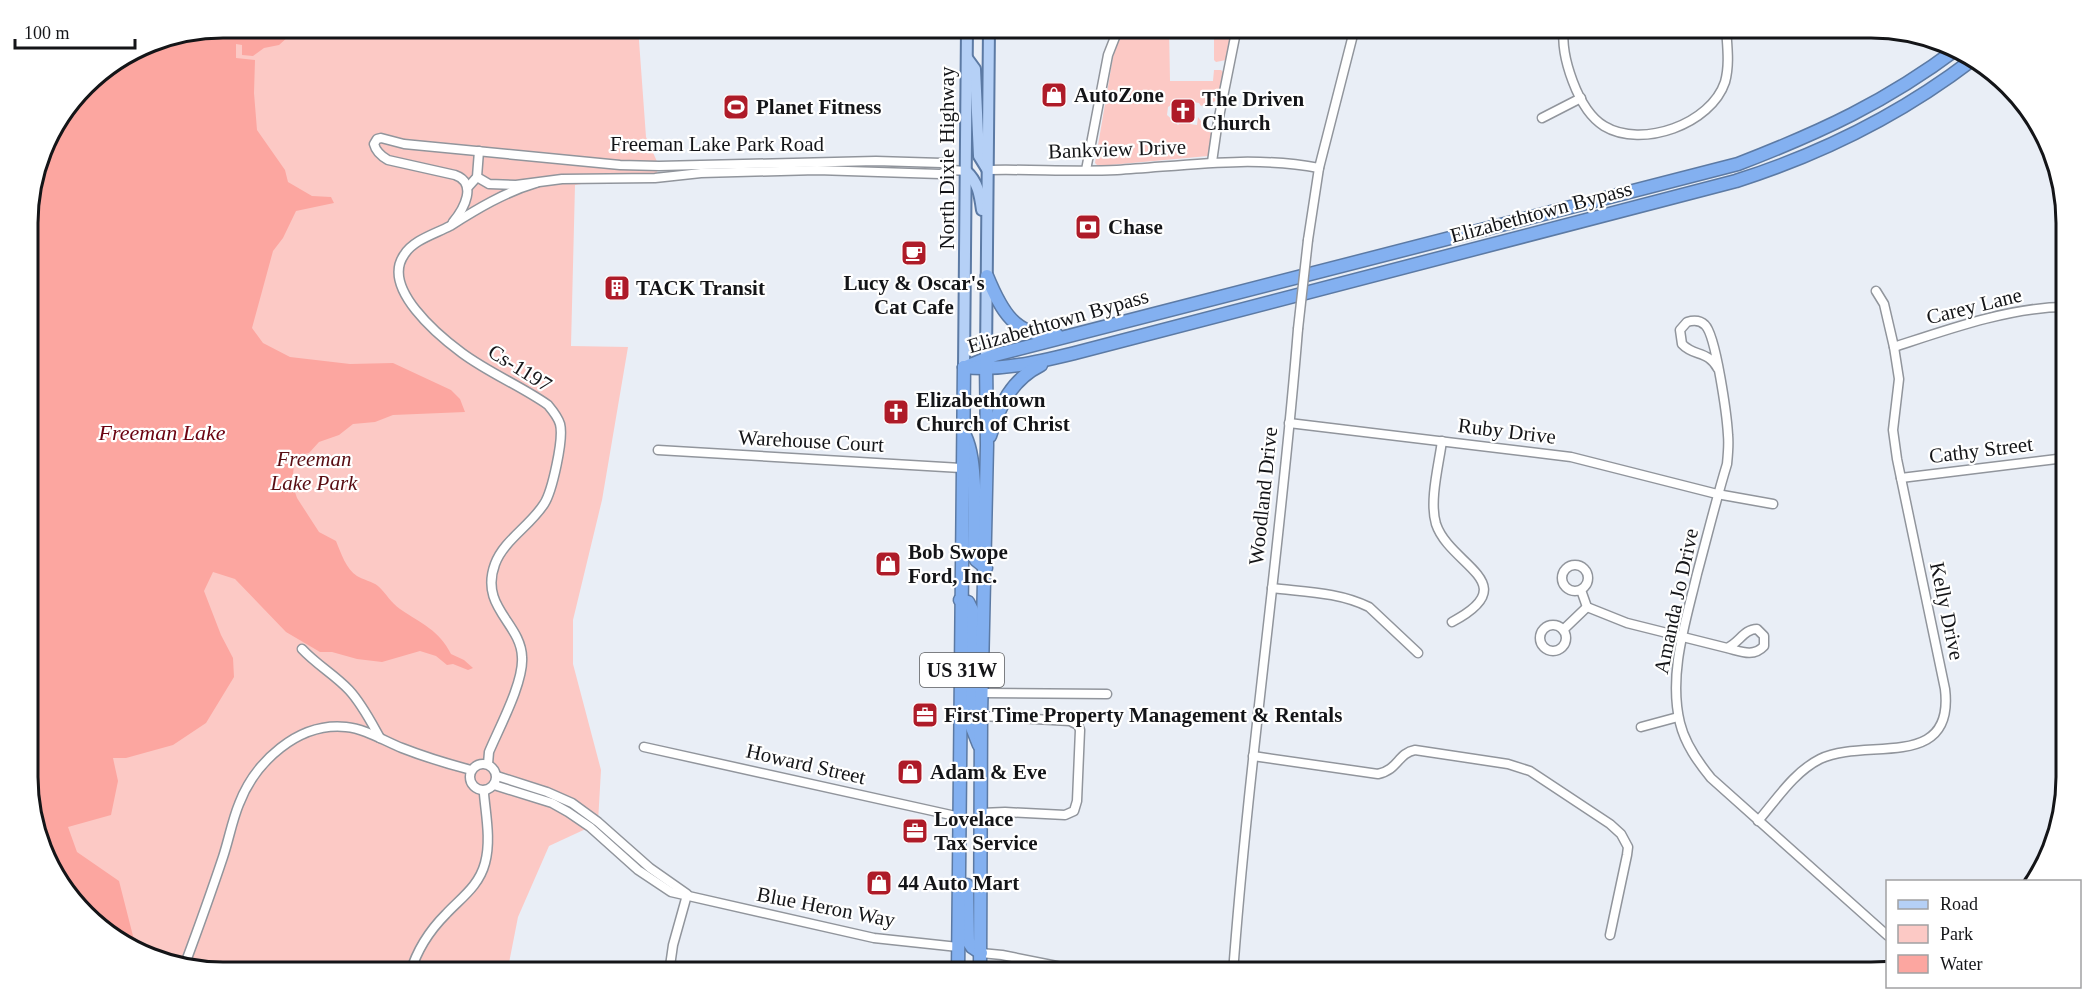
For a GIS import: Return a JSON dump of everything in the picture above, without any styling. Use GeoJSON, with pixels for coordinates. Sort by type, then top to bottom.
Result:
{"type":"FeatureCollection","features":[{"type":"Feature","properties":{"kind":"highway","name":"Elizabethtown Bypass"},"geometry":{"type":"LineString","coordinates":[[964,368],[986,364],[1082,333],[1738,164],[1791,144],[1872,106],[1913,81],[1948,55]]}},
{"type":"Feature","properties":{"kind":"highway","name":"Elizabethtown Bypass"},"geometry":{"type":"LineString","coordinates":[[986,364],[1017,366],[1075,353],[1583,222],[1762,173],[1864,130],[1967,65]]}},
{"type":"Feature","properties":{"kind":"highway"},"geometry":{"type":"LineString","coordinates":[[987,274],[997,300],[1005,312],[1024,329],[1045,335],[1082,333]]}},
{"type":"Feature","properties":{"kind":"highway"},"geometry":{"type":"LineString","coordinates":[[987,445],[998,410],[1016,382],[1039,366],[1075,353]]}},
{"type":"Feature","properties":{"kind":"highway","name":"US 31W"},"geometry":{"type":"LineString","coordinates":[[981,962],[981,716],[986,568],[986,364]]}},
{"type":"Feature","properties":{"kind":"highway","name":"North Dixie Highway"},"geometry":{"type":"LineString","coordinates":[[958,962],[961,468],[964,368]]}},
{"type":"Feature","properties":{"kind":"highway"},"geometry":{"type":"LineString","coordinates":[[962,431],[969,442],[971,456],[974,552],[976,560],[986,568]]}},
{"type":"Feature","properties":{"kind":"highway"},"geometry":{"type":"LineString","coordinates":[[960,600],[968,602],[972,610],[971,725],[981,751]]}},
{"type":"Feature","properties":{"kind":"highway"},"geometry":{"type":"LineString","coordinates":[[961,698],[968,760],[967,933],[968,941],[981,954]]}},
{"type":"Feature","properties":{"kind":"highway"},"geometry":{"type":"LineString","coordinates":[[958,946],[966,962]]}},
{"type":"Feature","properties":{"kind":"main road","name":"North Dixie Highway"},"geometry":{"type":"LineString","coordinates":[[964,368],[967,37]]}},
{"type":"Feature","properties":{"kind":"main road"},"geometry":{"type":"LineString","coordinates":[[983,37],[982,77],[988,85]]}},
{"type":"Feature","properties":{"kind":"main road","name":"North Dixie Highway"},"geometry":{"type":"LineString","coordinates":[[986,364],[989,37]]}},
{"type":"Feature","properties":{"kind":"main road"},"geometry":{"type":"LineString","coordinates":[[967,58],[975,69],[979,156],[988,171]]}},
{"type":"Feature","properties":{"kind":"main road"},"geometry":{"type":"LineString","coordinates":[[966,171],[975,179],[980,194],[981,262],[987,274]]}},
{"type":"Feature","properties":{"kind":"street"},"geometry":{"type":"LineString","coordinates":[[1086,170],[1108,55],[1115,37]]}},
{"type":"Feature","properties":{"kind":"street"},"geometry":{"type":"LineString","coordinates":[[1212,162],[1235,37]]}},
{"type":"Feature","properties":{"kind":"street","name":"Woodland Drive"},"geometry":{"type":"LineString","coordinates":[[1235,962],[1253,756],[1308,240],[1318,168],[1352,37]]}},
{"type":"Feature","properties":{"kind":"street"},"geometry":{"type":"LineString","coordinates":[[1564,37],[1567,62],[1581,98],[1606,127],[1627,134],[1652,134],[1691,121],[1713,105],[1725,82],[1728,57],[1727,37]]}},
{"type":"Feature","properties":{"kind":"street"},"geometry":{"type":"LineString","coordinates":[[1542,118],[1581,98]]}},
{"type":"Feature","properties":{"kind":"street","name":"Freeman Lake Park Road"},"geometry":{"type":"LineString","coordinates":[[468,187],[461,177],[388,160],[377,152],[374,144],[377,139],[381,138],[405,144],[644,166],[876,161],[942,163],[952,170]]}},
{"type":"Feature","properties":{"kind":"street"},"geometry":{"type":"LineString","coordinates":[[449,226],[459,214],[467,196],[468,187],[477,177],[479,151]]}},
{"type":"Feature","properties":{"kind":"street","name":"Bankview Drive"},"geometry":{"type":"LineString","coordinates":[[988,171],[1086,170],[1251,160],[1292,163],[1318,168]]}},
{"type":"Feature","properties":{"kind":"street","name":"Freeman Lake Park Road"},"geometry":{"type":"LineString","coordinates":[[536,183],[569,179],[656,178],[701,173],[817,170],[940,174],[952,170],[966,171]]}},
{"type":"Feature","properties":{"kind":"street"},"geometry":{"type":"LineString","coordinates":[[477,177],[489,184],[536,183]]}},
{"type":"Feature","properties":{"kind":"street","name":"Cs-1197"},"geometry":{"type":"LineString","coordinates":[[488,764],[489,752],[519,676],[522,656],[517,639],[496,604],[492,574],[503,551],[545,503],[556,467],[561,426],[548,405],[482,366],[445,339],[404,293],[399,276],[404,254],[423,240],[499,197],[536,183]]}},
{"type":"Feature","properties":{"kind":"street","name":"Kelly Drive"},"geometry":{"type":"LineString","coordinates":[[1758,821],[1793,779],[1819,760],[1844,751],[1905,748],[1920,744],[1934,734],[1943,720],[1946,709],[1945,689],[1897,459],[1893,430],[1899,379],[1894,347],[1884,304],[1876,291]]}},
{"type":"Feature","properties":{"kind":"street","name":"Carey Lane"},"geometry":{"type":"LineString","coordinates":[[1894,347],[2001,316],[2026,310],[2056,308]]}},
{"type":"Feature","properties":{"kind":"street","name":"Amanda Jo Drive"},"geometry":{"type":"LineString","coordinates":[[1718,369],[1707,356],[1690,351],[1682,344],[1680,330],[1687,322],[1699,321],[1708,329],[1718,369],[1726,412],[1729,444],[1727,464],[1676,673],[1678,717],[1684,737],[1702,767],[1717,783],[1886,931]]}},
{"type":"Feature","properties":{"kind":"street","name":"Ruby Drive"},"geometry":{"type":"LineString","coordinates":[[1289,423],[1571,457],[1718,494],[1773,504]]}},
{"type":"Feature","properties":{"kind":"street"},"geometry":{"type":"LineString","coordinates":[[1442,441],[1434,500],[1436,523],[1444,539],[1478,574],[1484,588],[1482,598],[1476,607],[1452,622]]}},
{"type":"Feature","properties":{"kind":"street","name":"Warehouse Court"},"geometry":{"type":"LineString","coordinates":[[658,450],[961,468]]}},
{"type":"Feature","properties":{"kind":"street","name":"Cathy Street"},"geometry":{"type":"LineString","coordinates":[[1901,478],[2056,459]]}},
{"type":"Feature","properties":{"kind":"street"},"geometry":{"type":"LineString","coordinates":[[1272,588],[1345,596],[1359,602],[1369,607],[1418,653]]}},
{"type":"Feature","properties":{"kind":"street"},"geometry":{"type":"LineString","coordinates":[[1581,590],[1587,607],[1627,623],[1727,648]]}},
{"type":"Feature","properties":{"kind":"street"},"geometry":{"type":"LineString","coordinates":[[1563,630],[1587,607]]}},
{"type":"Feature","properties":{"kind":"street"},"geometry":{"type":"LineString","coordinates":[[302,649],[315,663],[350,691],[365,710],[381,739]]}},
{"type":"Feature","properties":{"kind":"street"},"geometry":{"type":"LineString","coordinates":[[982,693],[1107,694]]}},
{"type":"Feature","properties":{"kind":"street"},"geometry":{"type":"LineString","coordinates":[[981,716],[1070,721],[1078,725],[1080,730],[1077,801],[1074,811],[1065,815],[981,813]]}},
{"type":"Feature","properties":{"kind":"street"},"geometry":{"type":"LineString","coordinates":[[1641,727],[1678,717]]}},
{"type":"Feature","properties":{"kind":"street"},"geometry":{"type":"LineString","coordinates":[[187,959],[223,857],[238,804],[257,773],[279,749],[294,739],[310,732],[347,727],[422,756],[471,770]]}},
{"type":"Feature","properties":{"kind":"street","name":"Howard Street"},"geometry":{"type":"LineString","coordinates":[[644,747],[960,817]]}},
{"type":"Feature","properties":{"kind":"street"},"geometry":{"type":"LineString","coordinates":[[1253,756],[1378,774],[1393,768],[1404,754],[1415,750],[1508,764],[1530,771],[1610,824],[1626,840],[1627,855],[1610,935]]}},
{"type":"Feature","properties":{"kind":"street"},"geometry":{"type":"LineString","coordinates":[[414,962],[428,935],[446,913],[473,888],[483,871],[487,851],[484,794],[489,788],[497,776],[493,767],[488,764],[478,764],[471,770],[473,786],[478,789],[489,788]]}},
{"type":"Feature","properties":{"kind":"street","name":"Blue Heron Way"},"geometry":{"type":"LineString","coordinates":[[497,776],[572,803],[598,822],[650,868],[677,885],[687,895]]}},
{"type":"Feature","properties":{"kind":"street","name":"Blue Heron Way"},"geometry":{"type":"LineString","coordinates":[[489,788],[552,803],[568,812],[590,827],[638,870],[671,892],[874,938],[958,946]]}},
{"type":"Feature","properties":{"kind":"street"},"geometry":{"type":"LineString","coordinates":[[671,962],[687,895]]}},
{"type":"Feature","properties":{"kind":"street"},"geometry":{"type":"LineString","coordinates":[[981,954],[1002,955],[1037,962]]}},
{"type":"Feature","properties":{"kind":"green space","name":"Freeman Lake Park"},"geometry":{"type":"Polygon","coordinates":[[[222,37],[639,37],[646,137],[659,166],[655,178],[626,177],[575,185],[571,346],[628,347],[602,500],[573,620],[573,664],[601,770],[598,822],[549,846],[518,917],[509,962],[198,961],[163,953],[130,938],[110,924],[76,890],[62,870],[52,848],[39,802],[38,777],[39,198],[52,152],[62,130],[76,110],[110,76],[130,62],[163,47],[198,39],[222,37]]]}},
{"type":"Feature","properties":{"kind":"green space"},"geometry":{"type":"Polygon","coordinates":[[[1121,37],[1169,37],[1170,81],[1213,81],[1214,70],[1221,70],[1224,73],[1219,100],[1201,106],[1193,102],[1187,106],[1180,99],[1168,107],[1167,115],[1178,125],[1186,118],[1190,124],[1197,125],[1198,117],[1213,131],[1208,156],[1110,165],[1095,163],[1116,46],[1121,37]]]}},
{"type":"Feature","properties":{"kind":"green space"},"geometry":{"type":"Polygon","coordinates":[[[1214,37],[1232,37],[1226,60],[1216,62],[1214,60],[1214,37]]]}},
{"type":"Feature","properties":{"kind":"water","name":"Freeman Lake"},"geometry":{"type":"Polygon","coordinates":[[[288,37],[279,45],[264,48],[253,56],[242,55],[242,45],[236,44],[236,58],[255,60],[254,93],[257,130],[285,170],[288,182],[312,196],[331,197],[334,203],[296,211],[283,238],[273,251],[252,328],[263,343],[290,357],[350,364],[393,363],[451,390],[460,399],[465,412],[393,415],[375,422],[353,424],[339,435],[319,442],[309,453],[295,456],[292,483],[297,498],[319,532],[336,541],[344,560],[353,573],[378,586],[397,607],[435,633],[451,654],[464,660],[473,668],[468,670],[453,664],[447,665],[436,656],[420,651],[382,662],[357,659],[332,652],[320,652],[286,632],[235,579],[213,572],[204,591],[221,635],[233,658],[234,677],[206,723],[173,745],[126,758],[113,758],[118,781],[111,815],[68,827],[77,852],[119,881],[135,940],[110,924],[76,890],[62,870],[52,848],[39,802],[39,198],[44,175],[62,130],[76,110],[101,83],[130,62],[163,47],[198,39],[288,37]]]}},
{"type":"Feature","properties":{"kind":"place","name":"AutoZone"},"geometry":{"type":"Point","coordinates":[1054,95]}},
{"type":"Feature","properties":{"kind":"place","name":"Planet Fitness"},"geometry":{"type":"Point","coordinates":[736,107]}},
{"type":"Feature","properties":{"kind":"place","name":"The Driven Church"},"geometry":{"type":"Point","coordinates":[1183,111]}},
{"type":"Feature","properties":{"kind":"place","name":"Chase"},"geometry":{"type":"Point","coordinates":[1088,227]}},
{"type":"Feature","properties":{"kind":"place","name":"Lucy & Oscar's Cat Cafe"},"geometry":{"type":"Point","coordinates":[914,253]}},
{"type":"Feature","properties":{"kind":"place","name":"TACK Transit"},"geometry":{"type":"Point","coordinates":[617,288]}},
{"type":"Feature","properties":{"kind":"place","name":"Elizabethtown Church of Christ"},"geometry":{"type":"Point","coordinates":[896,412]}},
{"type":"Feature","properties":{"kind":"place","name":"Bob Swope Ford, Inc."},"geometry":{"type":"Point","coordinates":[888,564]}},
{"type":"Feature","properties":{"kind":"place","name":"First Time Property Management & Rentals"},"geometry":{"type":"Point","coordinates":[925,715]}},
{"type":"Feature","properties":{"kind":"place","name":"Adam & Eve"},"geometry":{"type":"Point","coordinates":[910,772]}},
{"type":"Feature","properties":{"kind":"place","name":"Lovelace Tax Service"},"geometry":{"type":"Point","coordinates":[915,831]}},
{"type":"Feature","properties":{"kind":"place","name":"44 Auto Mart"},"geometry":{"type":"Point","coordinates":[879,883]}}]}
